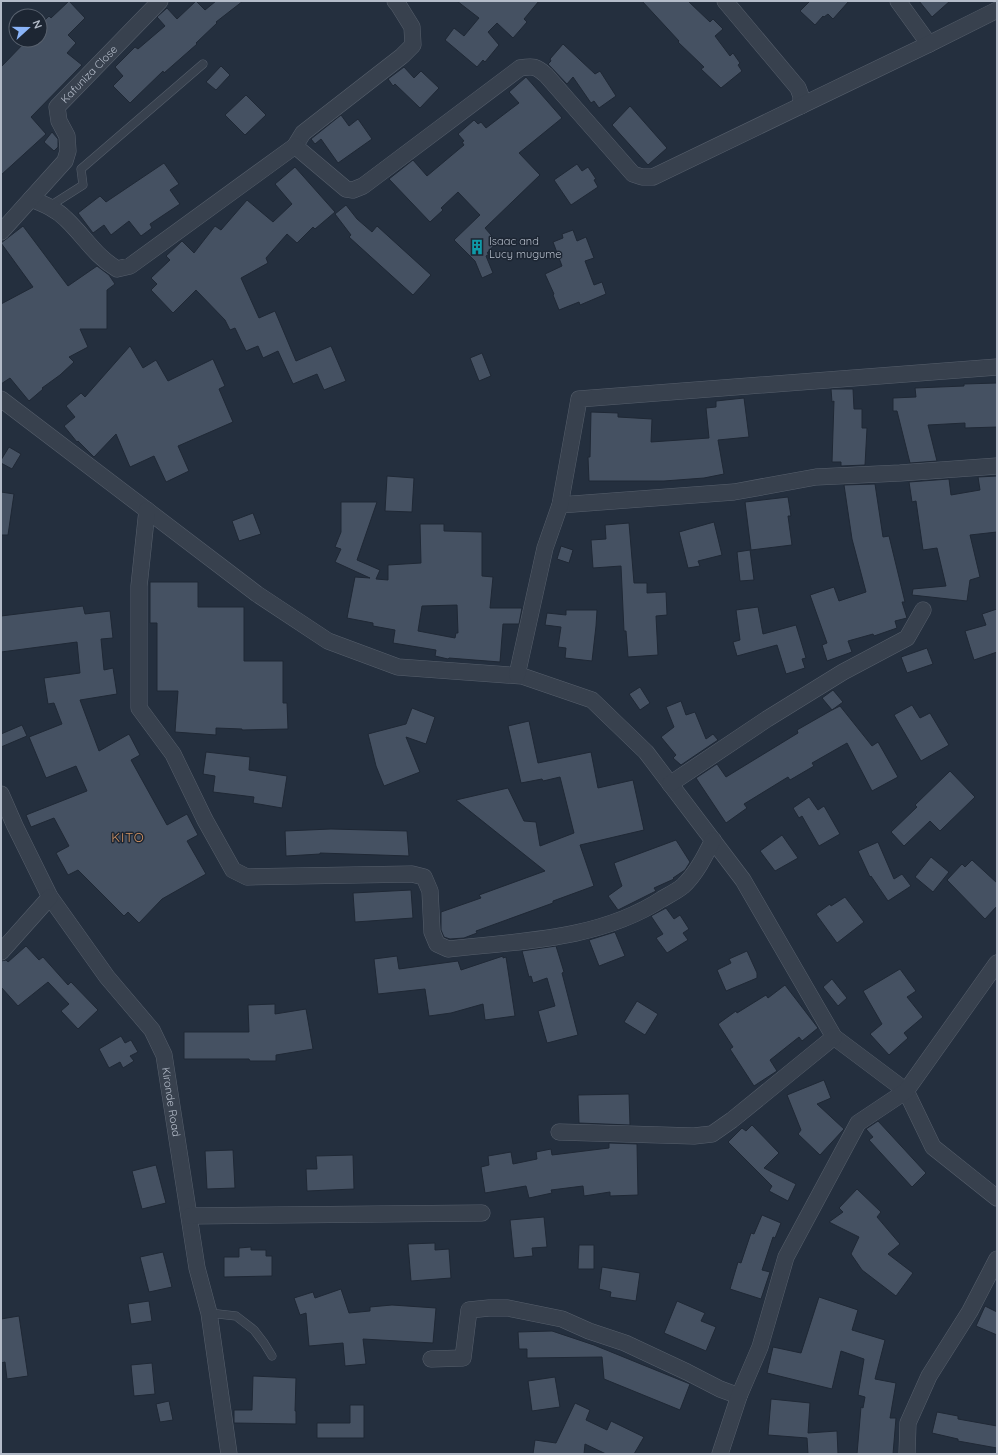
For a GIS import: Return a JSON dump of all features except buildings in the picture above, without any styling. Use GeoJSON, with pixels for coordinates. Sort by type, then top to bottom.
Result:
{"type":"FeatureCollection","features":[{"type":"Feature","properties":{"kind":"street","name":"Kafuniza Close"},"geometry":{"type":"LineString","coordinates":[[1,232],[65,161],[68,151],[67,136],[59,122],[57,107],[160,1]]}},
{"type":"Feature","properties":{"kind":"street"},"geometry":{"type":"LineString","coordinates":[[31,199],[50,206],[66,219],[96,253],[117,270],[130,266],[295,146],[303,133],[402,56],[413,45],[412,27],[400,6],[395,1]]}},
{"type":"Feature","properties":{"kind":"street"},"geometry":{"type":"LineString","coordinates":[[725,1],[798,88],[801,96],[801,106]]}},
{"type":"Feature","properties":{"kind":"street"},"geometry":{"type":"LineString","coordinates":[[898,1],[929,44]]}},
{"type":"Feature","properties":{"kind":"street"},"geometry":{"type":"LineString","coordinates":[[295,146],[346,189],[353,190],[363,186],[520,68],[536,67],[546,75],[633,174],[642,177],[653,177],[997,10]]}},
{"type":"Feature","properties":{"kind":"street"},"geometry":{"type":"LineString","coordinates":[[518,675],[545,548],[560,505],[579,399],[997,368]]}},
{"type":"Feature","properties":{"kind":"street"},"geometry":{"type":"LineString","coordinates":[[1,399],[257,594],[328,641],[398,668],[518,675],[592,700],[646,752],[743,880],[834,1037],[906,1091],[933,1147],[997,1198]]}},
{"type":"Feature","properties":{"kind":"street"},"geometry":{"type":"LineString","coordinates":[[560,505],[734,492],[816,478],[997,466]]}},
{"type":"Feature","properties":{"kind":"street"},"geometry":{"type":"LineString","coordinates":[[147,510],[139,586],[139,708],[173,754],[205,820],[233,870],[247,877],[412,874],[424,877],[430,892],[432,932],[437,944],[448,949],[547,938],[593,930],[623,920],[653,906],[683,886],[704,859],[713,840]]}},
{"type":"Feature","properties":{"kind":"street"},"geometry":{"type":"LineString","coordinates":[[670,784],[773,715],[843,672],[907,638],[923,610]]}},
{"type":"Feature","properties":{"kind":"street","name":"Kironde Road"},"geometry":{"type":"LineString","coordinates":[[1,794],[50,897],[107,977],[152,1030],[164,1055],[197,1268],[209,1313],[229,1454]]}},
{"type":"Feature","properties":{"kind":"street"},"geometry":{"type":"LineString","coordinates":[[1,952],[50,897]]}},
{"type":"Feature","properties":{"kind":"street"},"geometry":{"type":"LineString","coordinates":[[720,1454],[739,1396],[760,1347],[786,1257],[858,1124],[906,1091],[997,963]]}},
{"type":"Feature","properties":{"kind":"street"},"geometry":{"type":"LineString","coordinates":[[559,1132],[694,1136],[712,1134],[732,1120],[834,1037]]}},
{"type":"Feature","properties":{"kind":"street"},"geometry":{"type":"LineString","coordinates":[[190,1216],[482,1213]]}},
{"type":"Feature","properties":{"kind":"street"},"geometry":{"type":"LineString","coordinates":[[907,1454],[908,1423],[929,1376],[970,1311],[997,1259]]}},
{"type":"Feature","properties":{"kind":"street"},"geometry":{"type":"LineString","coordinates":[[431,1359],[463,1358],[469,1310],[508,1308],[562,1319],[589,1331],[625,1343],[720,1389],[739,1396]]}},
{"type":"Feature","properties":{"kind":"lane"},"geometry":{"type":"LineString","coordinates":[[50,206],[83,185],[81,169],[203,64]]}},
{"type":"Feature","properties":{"kind":"lane"},"geometry":{"type":"LineString","coordinates":[[209,1313],[236,1316],[254,1330],[272,1356]]}},
{"type":"Feature","properties":{"kind":"place","name":"Isaac and Lucy mugume"},"geometry":{"type":"Point","coordinates":[477,247]}},
{"type":"Feature","properties":{"kind":"district","name":"KITO"},"geometry":{"type":"Point","coordinates":[128,837]}}]}
